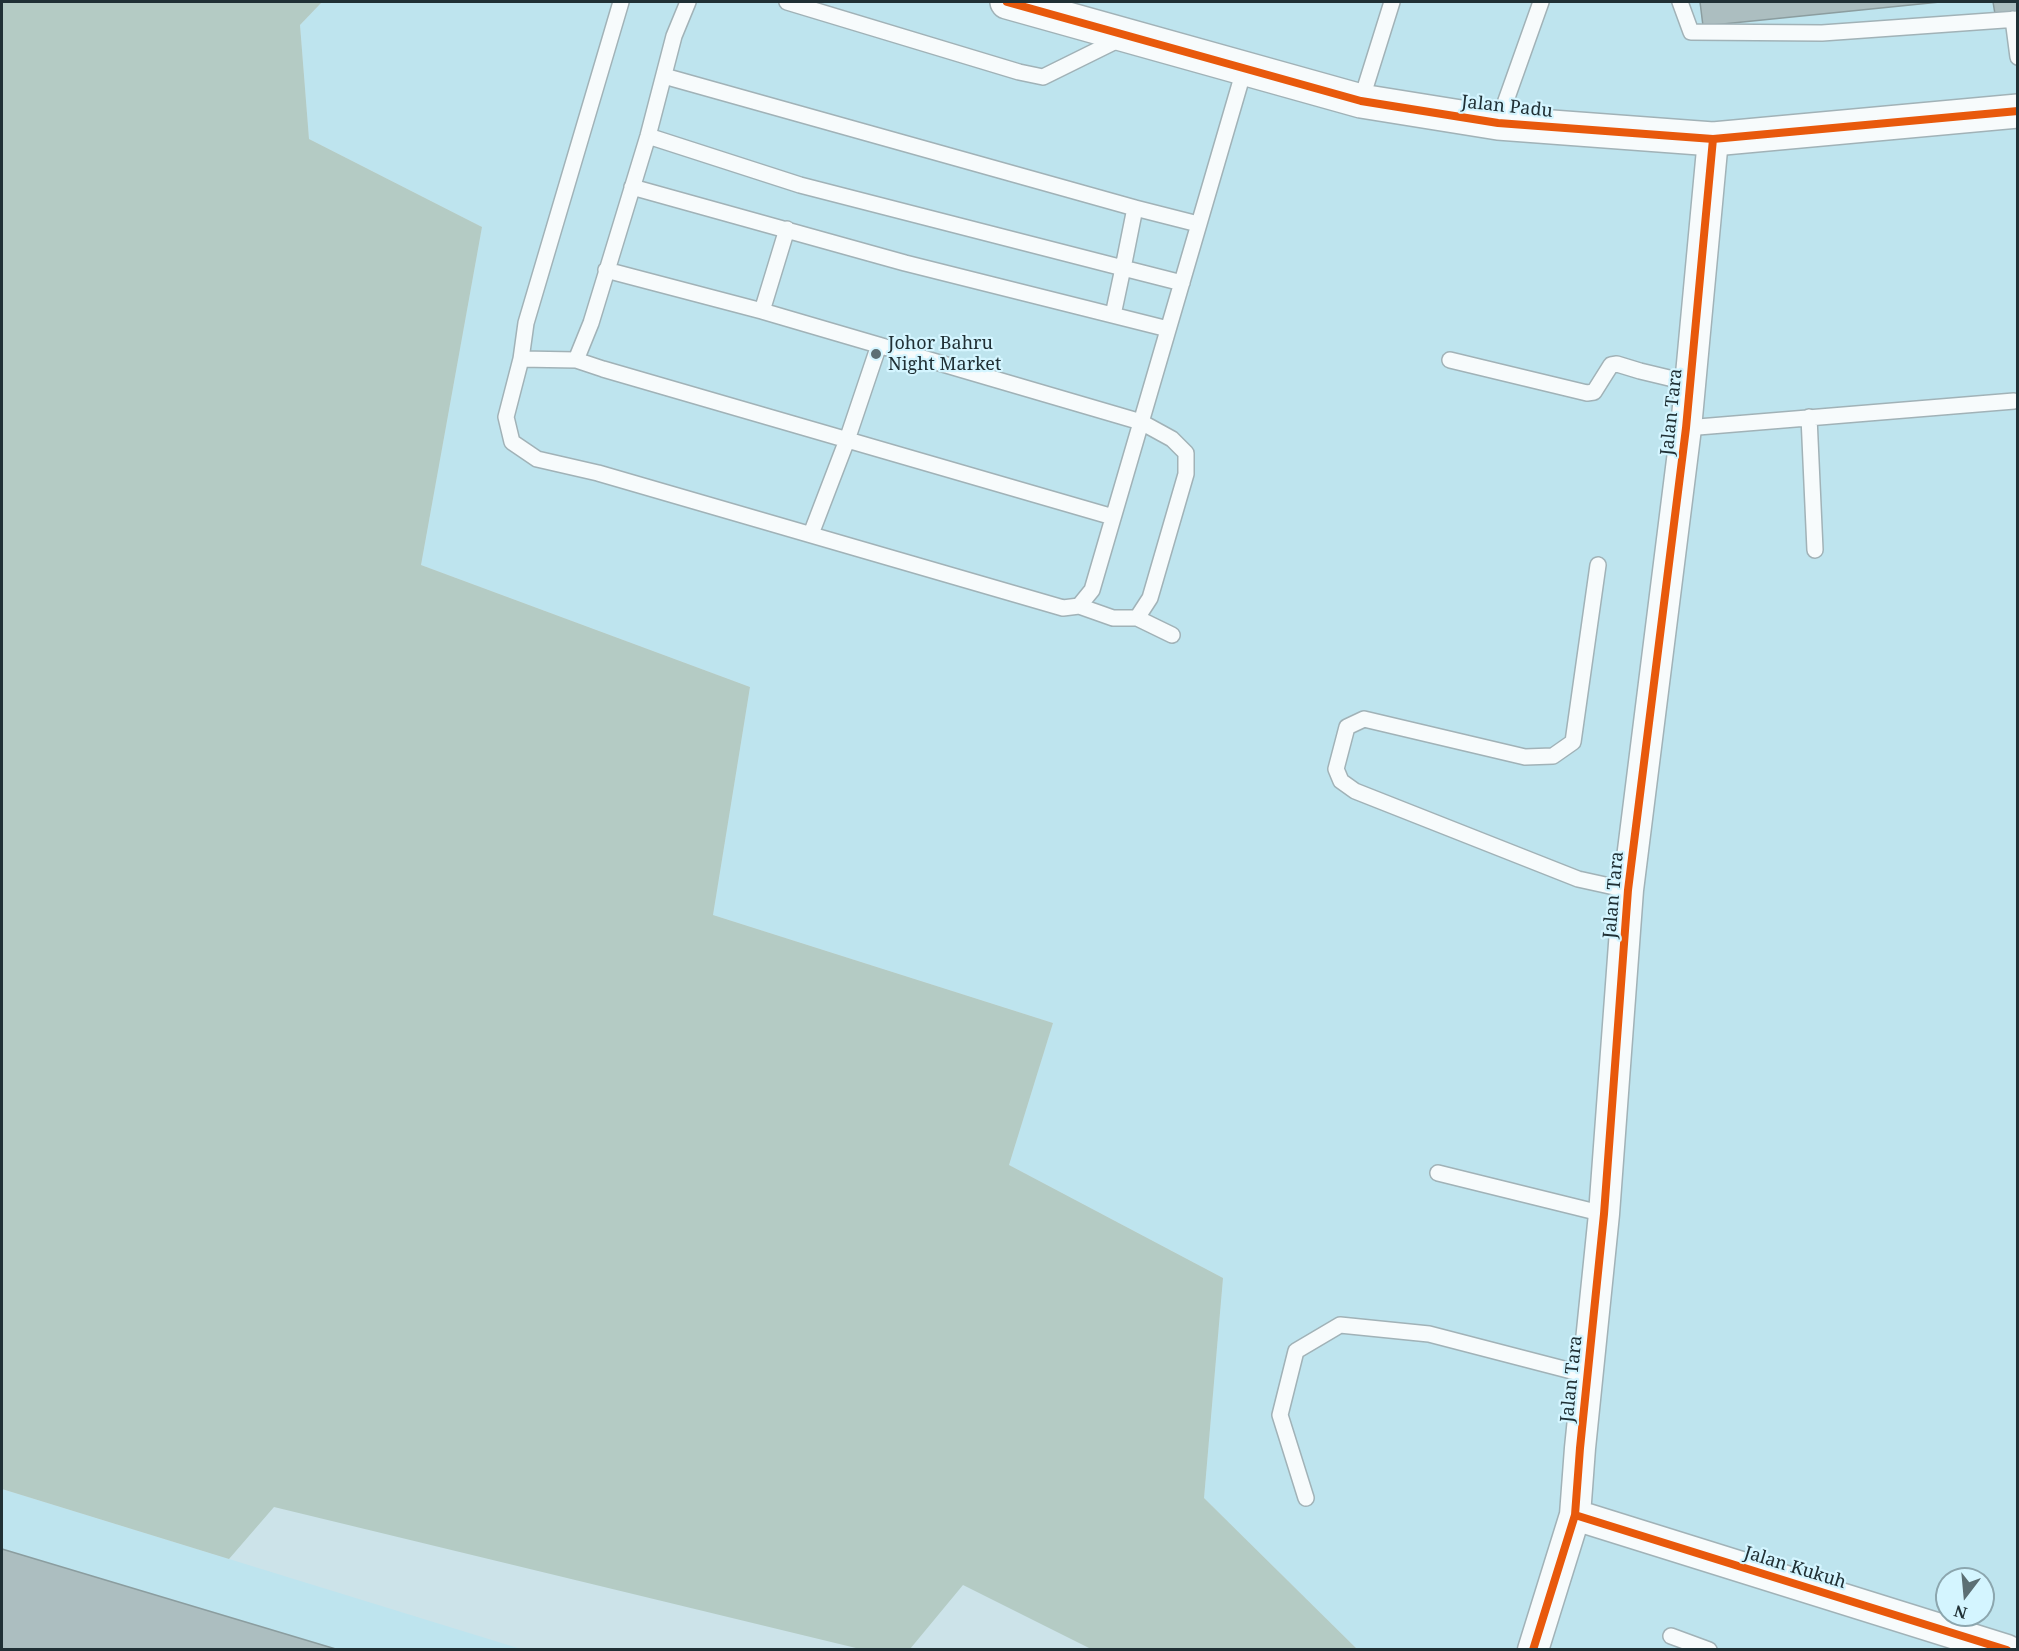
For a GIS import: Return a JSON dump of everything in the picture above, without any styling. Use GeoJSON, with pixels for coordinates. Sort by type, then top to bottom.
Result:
{"type":"FeatureCollection","features":[{"type":"Feature","properties":{"kind":"street","name":"Jalan Padu"},"geometry":{"type":"LineString","coordinates":[[1007,2],[1361,101],[1498,123],[1713,139],[2018,111]]}},
{"type":"Feature","properties":{"kind":"street","name":"Jalan Tara"},"geometry":{"type":"LineString","coordinates":[[1533,1650],[1575,1515],[1604,1214],[1628,890],[1686,429],[1713,139]]}},
{"type":"Feature","properties":{"kind":"street","name":"Jalan Kukuh"},"geometry":{"type":"LineString","coordinates":[[1575,1515],[2007,1650]]}},
{"type":"Feature","properties":{"kind":"lane"},"geometry":{"type":"LineString","coordinates":[[621,2],[526,323],[521,359],[506,417],[512,442],[537,459],[598,473],[1063,608],[1079,606],[1113,618],[1137,618],[1172,635]]}},
{"type":"Feature","properties":{"kind":"lane"},"geometry":{"type":"LineString","coordinates":[[576,360],[591,323],[648,136],[674,36],[688,2]]}},
{"type":"Feature","properties":{"kind":"lane"},"geometry":{"type":"LineString","coordinates":[[788,2],[1043,77],[1128,36]]}},
{"type":"Feature","properties":{"kind":"lane"},"geometry":{"type":"LineString","coordinates":[[1361,101],[1392,2]]}},
{"type":"Feature","properties":{"kind":"lane"},"geometry":{"type":"LineString","coordinates":[[1498,123],[1541,2]]}},
{"type":"Feature","properties":{"kind":"lane"},"geometry":{"type":"LineString","coordinates":[[1680,2],[1691,32],[1822,33],[2015,19],[2018,57]]}},
{"type":"Feature","properties":{"kind":"lane"},"geometry":{"type":"LineString","coordinates":[[1079,606],[1092,590],[1244,70]]}},
{"type":"Feature","properties":{"kind":"lane"},"geometry":{"type":"LineString","coordinates":[[664,76],[1198,224]]}},
{"type":"Feature","properties":{"kind":"lane"},"geometry":{"type":"LineString","coordinates":[[648,136],[800,185],[1182,283]]}},
{"type":"Feature","properties":{"kind":"lane"},"geometry":{"type":"LineString","coordinates":[[632,187],[904,263],[1168,329]]}},
{"type":"Feature","properties":{"kind":"lane"},"geometry":{"type":"LineString","coordinates":[[1113,315],[1135,208]]}},
{"type":"Feature","properties":{"kind":"lane"},"geometry":{"type":"LineString","coordinates":[[762,312],[787,229]]}},
{"type":"Feature","properties":{"kind":"lane"},"geometry":{"type":"LineString","coordinates":[[606,270],[879,345],[1141,422],[1172,439],[1186,453],[1185,474],[1150,598],[1137,618]]}},
{"type":"Feature","properties":{"kind":"lane"},"geometry":{"type":"LineString","coordinates":[[811,534],[847,440],[879,345]]}},
{"type":"Feature","properties":{"kind":"lane"},"geometry":{"type":"LineString","coordinates":[[521,359],[576,360],[1113,517]]}},
{"type":"Feature","properties":{"kind":"lane"},"geometry":{"type":"LineString","coordinates":[[1450,360],[1587,393],[1594,392],[1611,365],[1617,364],[1690,384]]}},
{"type":"Feature","properties":{"kind":"lane"},"geometry":{"type":"LineString","coordinates":[[1686,429],[2014,401]]}},
{"type":"Feature","properties":{"kind":"lane"},"geometry":{"type":"LineString","coordinates":[[1809,417],[1815,550]]}},
{"type":"Feature","properties":{"kind":"lane"},"geometry":{"type":"LineString","coordinates":[[1598,565],[1573,742],[1553,756],[1525,757],[1364,719],[1347,728],[1336,769],[1341,781],[1354,790],[1578,879],[1628,890]]}},
{"type":"Feature","properties":{"kind":"lane"},"geometry":{"type":"LineString","coordinates":[[1437,1173],[1604,1214]]}},
{"type":"Feature","properties":{"kind":"lane"},"geometry":{"type":"LineString","coordinates":[[1306,1498],[1280,1414],[1296,1352],[1340,1325],[1429,1334],[1587,1374]]}},
{"type":"Feature","properties":{"kind":"lane"},"geometry":{"type":"LineString","coordinates":[[1671,1636],[1709,1650]]}},
{"type":"Feature","properties":{"kind":"shaded area"},"geometry":{"type":"Polygon","coordinates":[[[322,2],[2017,2],[2017,1649],[1357,1649],[1204,1498],[1223,1278],[1009,1165],[1053,1023],[713,915],[750,687],[421,565],[482,227],[309,139],[300,25],[322,2]]]}},
{"type":"Feature","properties":{"kind":"shaded area"},"geometry":{"type":"Polygon","coordinates":[[[2,1489],[229,1559],[521,1649],[2,1649],[2,1489]]]}},
{"type":"Feature","properties":{"kind":"green space"},"geometry":{"type":"Polygon","coordinates":[[[2,2],[322,2],[300,25],[309,139],[482,227],[421,565],[750,687],[713,915],[1053,1023],[1009,1165],[1223,1278],[1204,1498],[1357,1649],[1091,1649],[963,1585],[910,1649],[860,1649],[274,1507],[229,1559],[2,1489],[2,2]]]}},
{"type":"Feature","properties":{"kind":"building"},"geometry":{"type":"Polygon","coordinates":[[[1700,2],[1940,2],[1703,26],[1700,2]]]}},
{"type":"Feature","properties":{"kind":"building"},"geometry":{"type":"Polygon","coordinates":[[[1993,2],[2018,2],[2018,12],[1995,14],[1993,2]]]}},
{"type":"Feature","properties":{"kind":"building"},"geometry":{"type":"Polygon","coordinates":[[[2,1549],[339,1650],[2,1650],[2,1549]]]}},
{"type":"Feature","properties":{"kind":"cycle path"},"geometry":{"type":"LineString","coordinates":[[1007,2],[1361,101],[1498,123],[1713,139],[2018,111]]}},
{"type":"Feature","properties":{"kind":"cycle path"},"geometry":{"type":"LineString","coordinates":[[1533,1650],[1575,1515],[1604,1214],[1628,890],[1686,428],[1713,139]]}},
{"type":"Feature","properties":{"kind":"cycle path"},"geometry":{"type":"LineString","coordinates":[[1575,1515],[2007,1650]]}},
{"type":"Feature","properties":{"kind":"place","name":"Johor Bahru Night Market"},"geometry":{"type":"Point","coordinates":[876,354]}}]}
